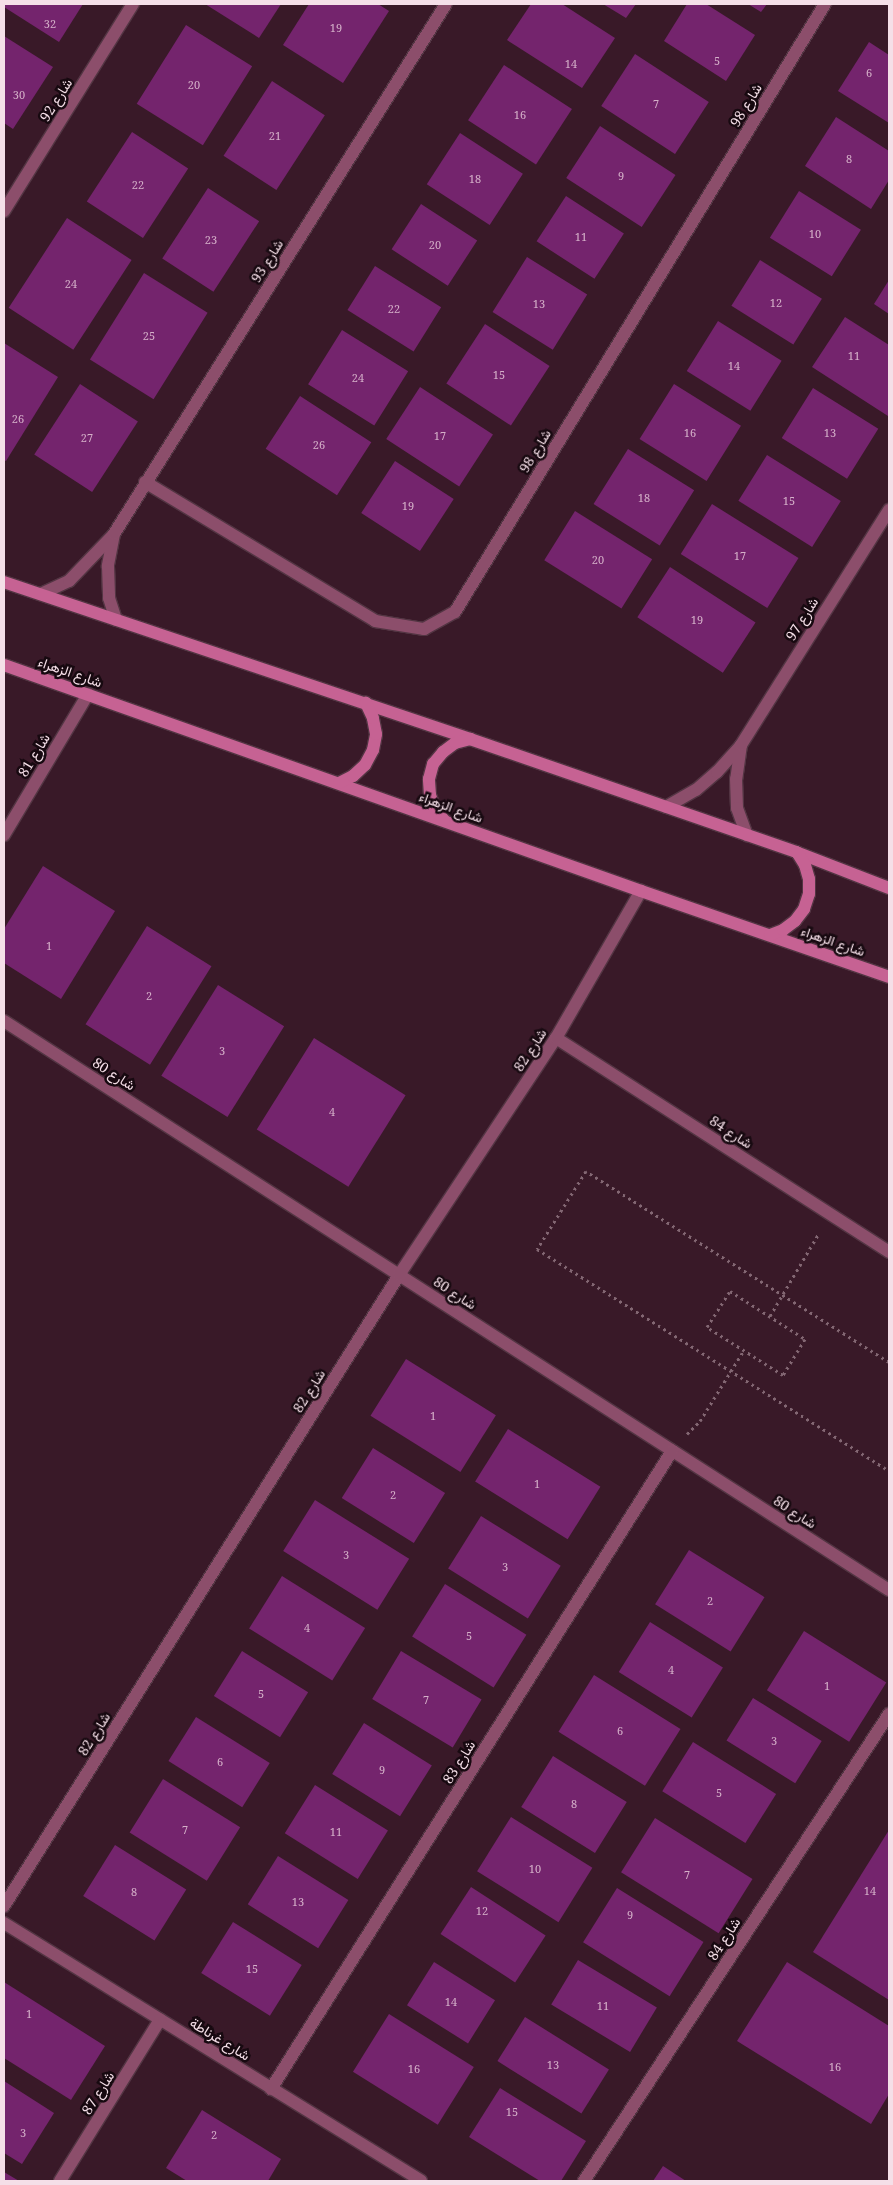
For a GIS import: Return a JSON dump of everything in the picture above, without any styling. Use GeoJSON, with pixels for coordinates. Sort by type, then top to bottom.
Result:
{"type":"FeatureCollection","features":[{"type":"Feature","properties":{"kind":"street","name":"شارع 92"},"geometry":{"type":"LineString","coordinates":[[4,212],[133,4]]}},
{"type":"Feature","properties":{"kind":"street","name":"شارع 93"},"geometry":{"type":"LineString","coordinates":[[41,594],[69,581],[114,534],[446,4]]}},
{"type":"Feature","properties":{"kind":"street","name":"شارع 98"},"geometry":{"type":"LineString","coordinates":[[145,482],[374,621],[424,629],[454,612],[825,4]]}},
{"type":"Feature","properties":{"kind":"street","name":"شارع 97"},"geometry":{"type":"LineString","coordinates":[[666,807],[696,790],[717,772],[741,745],[889,510]]}},
{"type":"Feature","properties":{"kind":"street","name":"شارع 93"},"geometry":{"type":"LineString","coordinates":[[114,534],[108,566],[109,598],[116,620]]}},
{"type":"Feature","properties":{"kind":"street"},"geometry":{"type":"LineString","coordinates":[[4,582],[366,703],[796,852],[889,888]]}},
{"type":"Feature","properties":{"kind":"street","name":"شارع الزهراء"},"geometry":{"type":"LineString","coordinates":[[4,665],[641,892],[889,976]]}},
{"type":"Feature","properties":{"kind":"street","name":"شارع 81"},"geometry":{"type":"LineString","coordinates":[[4,832],[88,694]]}},
{"type":"Feature","properties":{"kind":"street"},"geometry":{"type":"LineString","coordinates":[[339,784],[354,776],[365,765],[373,750],[376,734],[373,718],[366,703]]}},
{"type":"Feature","properties":{"kind":"street"},"geometry":{"type":"LineString","coordinates":[[445,821],[435,809],[430,795],[429,779],[433,764],[443,752],[455,743],[470,739]]}},
{"type":"Feature","properties":{"kind":"street","name":"شارع 97"},"geometry":{"type":"LineString","coordinates":[[741,745],[736,779],[737,808],[747,835]]}},
{"type":"Feature","properties":{"kind":"street"},"geometry":{"type":"LineString","coordinates":[[770,935],[784,930],[795,921],[804,909],[809,894],[809,880],[805,864],[796,852]]}},
{"type":"Feature","properties":{"kind":"street","name":"شارع 82"},"geometry":{"type":"LineString","coordinates":[[4,1906],[399,1275],[556,1038],[641,892]]}},
{"type":"Feature","properties":{"kind":"street","name":"شارع 80"},"geometry":{"type":"LineString","coordinates":[[4,1022],[889,1590]]}},
{"type":"Feature","properties":{"kind":"street","name":"شارع 84"},"geometry":{"type":"LineString","coordinates":[[556,1038],[889,1252]]}},
{"type":"Feature","properties":{"kind":"street","name":"شارع 83"},"geometry":{"type":"LineString","coordinates":[[271,2089],[672,1450]]}},
{"type":"Feature","properties":{"kind":"street","name":"شارع 84"},"geometry":{"type":"LineString","coordinates":[[584,2181],[889,1714]]}},
{"type":"Feature","properties":{"kind":"street","name":"شارع غرناطة"},"geometry":{"type":"LineString","coordinates":[[4,1923],[421,2181]]}},
{"type":"Feature","properties":{"kind":"street","name":"شارع 87"},"geometry":{"type":"LineString","coordinates":[[60,2181],[160,2020]]}},
{"type":"Feature","properties":{"kind":"path"},"geometry":{"type":"LineString","coordinates":[[889,1362],[586,1171],[537,1249],[889,1472]]}},
{"type":"Feature","properties":{"kind":"path"},"geometry":{"type":"LineString","coordinates":[[770,1316],[831,1214]]}},
{"type":"Feature","properties":{"kind":"path"},"geometry":{"type":"LineString","coordinates":[[730,1291],[770,1316],[805,1339],[783,1374],[707,1327],[730,1291]]}},
{"type":"Feature","properties":{"kind":"path"},"geometry":{"type":"LineString","coordinates":[[672,1450],[700,1420],[744,1350]]}},
{"type":"Feature","properties":{"kind":"building"},"geometry":{"type":"Polygon","coordinates":[[[4,4],[83,4],[59,42],[4,7],[4,4]]]}},
{"type":"Feature","properties":{"kind":"building"},"geometry":{"type":"Polygon","coordinates":[[[205,4],[281,4],[259,38],[205,4]]]}},
{"type":"Feature","properties":{"kind":"building"},"geometry":{"type":"Polygon","coordinates":[[[309,4],[378,4],[389,11],[343,83],[283,45],[309,4]]]}},
{"type":"Feature","properties":{"kind":"building"},"geometry":{"type":"Polygon","coordinates":[[[531,4],[562,4],[615,38],[582,88],[507,40],[531,4]]]}},
{"type":"Feature","properties":{"kind":"building"},"geometry":{"type":"Polygon","coordinates":[[[603,4],[636,4],[626,18],[603,4]]]}},
{"type":"Feature","properties":{"kind":"building"},"geometry":{"type":"Polygon","coordinates":[[[687,4],[706,4],[755,35],[726,81],[664,41],[687,4]]]}},
{"type":"Feature","properties":{"kind":"building"},"geometry":{"type":"Polygon","coordinates":[[[748,4],[767,4],[761,12],[748,4]]]}},
{"type":"Feature","properties":{"kind":"building"},"geometry":{"type":"Polygon","coordinates":[[[186,25],[252,66],[203,145],[137,104],[186,25]]]}},
{"type":"Feature","properties":{"kind":"building"},"geometry":{"type":"Polygon","coordinates":[[[4,36],[53,67],[13,129],[4,123],[4,36]]]}},
{"type":"Feature","properties":{"kind":"building"},"geometry":{"type":"Polygon","coordinates":[[[869,42],[889,55],[889,123],[838,91],[869,42]]]}},
{"type":"Feature","properties":{"kind":"building"},"geometry":{"type":"Polygon","coordinates":[[[635,54],[709,102],[675,154],[601,106],[635,54]]]}},
{"type":"Feature","properties":{"kind":"building"},"geometry":{"type":"Polygon","coordinates":[[[504,65],[572,109],[536,164],[468,120],[504,65]]]}},
{"type":"Feature","properties":{"kind":"building"},"geometry":{"type":"Polygon","coordinates":[[[272,81],[325,115],[276,190],[224,156],[272,81]]]}},
{"type":"Feature","properties":{"kind":"building"},"geometry":{"type":"Polygon","coordinates":[[[836,117],[889,151],[889,180],[871,209],[805,166],[836,117]]]}},
{"type":"Feature","properties":{"kind":"building"},"geometry":{"type":"Polygon","coordinates":[[[600,126],[675,175],[642,227],[566,178],[600,126]]]}},
{"type":"Feature","properties":{"kind":"building"},"geometry":{"type":"Polygon","coordinates":[[[132,132],[188,168],[143,238],[87,202],[132,132]]]}},
{"type":"Feature","properties":{"kind":"building"},"geometry":{"type":"Polygon","coordinates":[[[460,133],[523,174],[490,225],[427,184],[460,133]]]}},
{"type":"Feature","properties":{"kind":"building"},"geometry":{"type":"Polygon","coordinates":[[[208,188],[259,221],[213,292],[162,258],[208,188]]]}},
{"type":"Feature","properties":{"kind":"building"},"geometry":{"type":"Polygon","coordinates":[[[799,191],[861,230],[832,276],[770,238],[799,191]]]}},
{"type":"Feature","properties":{"kind":"building"},"geometry":{"type":"Polygon","coordinates":[[[566,196],[624,234],[594,279],[537,241],[566,196]]]}},
{"type":"Feature","properties":{"kind":"building"},"geometry":{"type":"Polygon","coordinates":[[[421,204],[477,240],[448,286],[392,249],[421,204]]]}},
{"type":"Feature","properties":{"kind":"building"},"geometry":{"type":"Polygon","coordinates":[[[67,218],[132,260],[73,350],[9,308],[67,218]]]}},
{"type":"Feature","properties":{"kind":"building"},"geometry":{"type":"Polygon","coordinates":[[[527,257],[587,295],[553,350],[493,312],[527,257]]]}},
{"type":"Feature","properties":{"kind":"building"},"geometry":{"type":"Polygon","coordinates":[[[760,260],[822,299],[793,344],[731,306],[760,260]]]}},
{"type":"Feature","properties":{"kind":"building"},"geometry":{"type":"Polygon","coordinates":[[[375,266],[441,307],[414,351],[347,310],[375,266]]]}},
{"type":"Feature","properties":{"kind":"building"},"geometry":{"type":"Polygon","coordinates":[[[144,273],[208,313],[154,399],[90,360],[144,273]]]}},
{"type":"Feature","properties":{"kind":"building"},"geometry":{"type":"Polygon","coordinates":[[[889,280],[889,314],[874,304],[889,280]]]}},
{"type":"Feature","properties":{"kind":"building"},"geometry":{"type":"Polygon","coordinates":[[[845,317],[889,345],[888,416],[812,367],[845,317]]]}},
{"type":"Feature","properties":{"kind":"building"},"geometry":{"type":"Polygon","coordinates":[[[718,321],[782,361],[750,411],[687,371],[718,321]]]}},
{"type":"Feature","properties":{"kind":"building"},"geometry":{"type":"Polygon","coordinates":[[[485,324],[550,366],[511,425],[446,384],[485,324]]]}},
{"type":"Feature","properties":{"kind":"building"},"geometry":{"type":"Polygon","coordinates":[[[342,330],[408,371],[374,426],[308,384],[342,330]]]}},
{"type":"Feature","properties":{"kind":"building"},"geometry":{"type":"Polygon","coordinates":[[[4,343],[58,377],[6,461],[4,460],[4,343]]]}},
{"type":"Feature","properties":{"kind":"building"},"geometry":{"type":"Polygon","coordinates":[[[80,384],[138,422],[92,492],[34,454],[80,384]]]}},
{"type":"Feature","properties":{"kind":"building"},"geometry":{"type":"Polygon","coordinates":[[[674,384],[741,426],[707,481],[640,439],[674,384]]]}},
{"type":"Feature","properties":{"kind":"building"},"geometry":{"type":"Polygon","coordinates":[[[420,387],[493,434],[459,486],[386,439],[420,387]]]}},
{"type":"Feature","properties":{"kind":"building"},"geometry":{"type":"Polygon","coordinates":[[[813,388],[878,429],[847,479],[782,438],[813,388]]]}},
{"type":"Feature","properties":{"kind":"building"},"geometry":{"type":"Polygon","coordinates":[[[300,396],[371,442],[337,495],[266,449],[300,396]]]}},
{"type":"Feature","properties":{"kind":"building"},"geometry":{"type":"Polygon","coordinates":[[[628,449],[694,490],[660,545],[594,504],[628,449]]]}},
{"type":"Feature","properties":{"kind":"building"},"geometry":{"type":"Polygon","coordinates":[[[767,455],[841,501],[812,547],[738,501],[767,455]]]}},
{"type":"Feature","properties":{"kind":"building"},"geometry":{"type":"Polygon","coordinates":[[[395,461],[454,499],[420,551],[361,513],[395,461]]]}},
{"type":"Feature","properties":{"kind":"building"},"geometry":{"type":"Polygon","coordinates":[[[712,504],[799,558],[767,608],[681,554],[712,504]]]}},
{"type":"Feature","properties":{"kind":"building"},"geometry":{"type":"Polygon","coordinates":[[[575,511],[652,559],[621,608],[544,560],[575,511]]]}},
{"type":"Feature","properties":{"kind":"building"},"geometry":{"type":"Polygon","coordinates":[[[670,567],[756,623],[723,673],[637,617],[670,567]]]}},
{"type":"Feature","properties":{"kind":"building"},"geometry":{"type":"Polygon","coordinates":[[[43,866],[115,911],[61,999],[4,963],[4,929],[43,866]]]}},
{"type":"Feature","properties":{"kind":"building"},"geometry":{"type":"Polygon","coordinates":[[[147,926],[211,966],[150,1065],[86,1024],[147,926]]]}},
{"type":"Feature","properties":{"kind":"building"},"geometry":{"type":"Polygon","coordinates":[[[218,985],[284,1026],[227,1117],[161,1076],[218,985]]]}},
{"type":"Feature","properties":{"kind":"building"},"geometry":{"type":"Polygon","coordinates":[[[314,1038],[406,1095],[348,1187],[257,1130],[314,1038]]]}},
{"type":"Feature","properties":{"kind":"building"},"geometry":{"type":"Polygon","coordinates":[[[406,1359],[496,1415],[460,1472],[370,1416],[406,1359]]]}},
{"type":"Feature","properties":{"kind":"building"},"geometry":{"type":"Polygon","coordinates":[[[508,1429],[600,1487],[568,1539],[475,1482],[508,1429]]]}},
{"type":"Feature","properties":{"kind":"building"},"geometry":{"type":"Polygon","coordinates":[[[373,1448],[445,1493],[414,1543],[342,1498],[373,1448]]]}},
{"type":"Feature","properties":{"kind":"building"},"geometry":{"type":"Polygon","coordinates":[[[315,1500],[409,1559],[377,1610],[283,1551],[315,1500]]]}},
{"type":"Feature","properties":{"kind":"building"},"geometry":{"type":"Polygon","coordinates":[[[481,1516],[561,1566],[528,1618],[448,1569],[481,1516]]]}},
{"type":"Feature","properties":{"kind":"building"},"geometry":{"type":"Polygon","coordinates":[[[689,1550],[764,1597],[731,1651],[655,1604],[689,1550]]]}},
{"type":"Feature","properties":{"kind":"building"},"geometry":{"type":"Polygon","coordinates":[[[282,1576],[365,1628],[332,1681],[249,1629],[282,1576]]]}},
{"type":"Feature","properties":{"kind":"building"},"geometry":{"type":"Polygon","coordinates":[[[445,1584],[526,1635],[494,1687],[412,1637],[445,1584]]]}},
{"type":"Feature","properties":{"kind":"building"},"geometry":{"type":"Polygon","coordinates":[[[650,1622],[723,1668],[692,1718],[619,1672],[650,1622]]]}},
{"type":"Feature","properties":{"kind":"building"},"geometry":{"type":"Polygon","coordinates":[[[804,1631],[886,1682],[849,1742],[767,1690],[804,1631]]]}},
{"type":"Feature","properties":{"kind":"building"},"geometry":{"type":"Polygon","coordinates":[[[242,1651],[308,1692],[280,1737],[214,1696],[242,1651]]]}},
{"type":"Feature","properties":{"kind":"building"},"geometry":{"type":"Polygon","coordinates":[[[401,1651],[482,1699],[453,1747],[372,1699],[401,1651]]]}},
{"type":"Feature","properties":{"kind":"building"},"geometry":{"type":"Polygon","coordinates":[[[594,1675],[681,1729],[645,1786],[558,1732],[594,1675]]]}},
{"type":"Feature","properties":{"kind":"building"},"geometry":{"type":"Polygon","coordinates":[[[753,1698],[822,1741],[795,1783],[727,1740],[753,1698]]]}},
{"type":"Feature","properties":{"kind":"building"},"geometry":{"type":"Polygon","coordinates":[[[196,1717],[270,1763],[242,1807],[168,1761],[196,1717]]]}},
{"type":"Feature","properties":{"kind":"building"},"geometry":{"type":"Polygon","coordinates":[[[364,1723],[432,1765],[400,1816],[332,1774],[364,1723]]]}},
{"type":"Feature","properties":{"kind":"building"},"geometry":{"type":"Polygon","coordinates":[[[693,1742],[776,1794],[745,1843],[662,1791],[693,1742]]]}},
{"type":"Feature","properties":{"kind":"building"},"geometry":{"type":"Polygon","coordinates":[[[553,1756],[627,1802],[595,1853],[521,1807],[553,1756]]]}},
{"type":"Feature","properties":{"kind":"building"},"geometry":{"type":"Polygon","coordinates":[[[163,1779],[240,1827],[207,1881],[130,1832],[163,1779]]]}},
{"type":"Feature","properties":{"kind":"building"},"geometry":{"type":"Polygon","coordinates":[[[315,1785],[388,1831],[358,1879],[285,1833],[315,1785]]]}},
{"type":"Feature","properties":{"kind":"building"},"geometry":{"type":"Polygon","coordinates":[[[511,1817],[592,1868],[558,1922],[477,1871],[511,1817]]]}},
{"type":"Feature","properties":{"kind":"building"},"geometry":{"type":"Polygon","coordinates":[[[655,1818],[753,1879],[719,1933],[621,1872],[655,1818]]]}},
{"type":"Feature","properties":{"kind":"building"},"geometry":{"type":"Polygon","coordinates":[[[889,1830],[889,2000],[813,1952],[889,1830]]]}},
{"type":"Feature","properties":{"kind":"building"},"geometry":{"type":"Polygon","coordinates":[[[115,1845],[186,1890],[154,1940],[83,1896],[115,1845]]]}},
{"type":"Feature","properties":{"kind":"building"},"geometry":{"type":"Polygon","coordinates":[[[278,1856],[348,1900],[318,1948],[248,1904],[278,1856]]]}},
{"type":"Feature","properties":{"kind":"building"},"geometry":{"type":"Polygon","coordinates":[[[471,1887],[546,1935],[515,1982],[441,1934],[471,1887]]]}},
{"type":"Feature","properties":{"kind":"building"},"geometry":{"type":"Polygon","coordinates":[[[617,1888],[704,1942],[670,1996],[583,1942],[617,1888]]]}},
{"type":"Feature","properties":{"kind":"building"},"geometry":{"type":"Polygon","coordinates":[[[233,1922],[302,1965],[270,2016],[201,1973],[233,1922]]]}},
{"type":"Feature","properties":{"kind":"building"},"geometry":{"type":"Polygon","coordinates":[[[578,1960],[657,2007],[630,2052],[551,2005],[578,1960]]]}},
{"type":"Feature","properties":{"kind":"building"},"geometry":{"type":"Polygon","coordinates":[[[434,1962],[495,2000],[468,2043],[407,2005],[434,1962]]]}},
{"type":"Feature","properties":{"kind":"building"},"geometry":{"type":"Polygon","coordinates":[[[787,1962],[889,2026],[889,2094],[871,2124],[737,2041],[787,1962]]]}},
{"type":"Feature","properties":{"kind":"building"},"geometry":{"type":"Polygon","coordinates":[[[4,1982],[105,2046],[71,2100],[4,2058],[4,1982]]]}},
{"type":"Feature","properties":{"kind":"building"},"geometry":{"type":"Polygon","coordinates":[[[389,2014],[474,2067],[438,2125],[353,2072],[389,2014]]]}},
{"type":"Feature","properties":{"kind":"building"},"geometry":{"type":"Polygon","coordinates":[[[525,2017],[609,2069],[581,2114],[497,2061],[525,2017]]]}},
{"type":"Feature","properties":{"kind":"building"},"geometry":{"type":"Polygon","coordinates":[[[4,2081],[54,2113],[22,2164],[4,2153],[4,2081]]]}},
{"type":"Feature","properties":{"kind":"building"},"geometry":{"type":"Polygon","coordinates":[[[500,2088],[586,2141],[561,2181],[540,2181],[469,2137],[500,2088]]]}},
{"type":"Feature","properties":{"kind":"building"},"geometry":{"type":"Polygon","coordinates":[[[202,2110],[281,2159],[268,2181],[187,2181],[166,2168],[202,2110]]]}},
{"type":"Feature","properties":{"kind":"building"},"geometry":{"type":"Polygon","coordinates":[[[663,2166],[686,2181],[653,2181],[663,2166]]]}},
{"type":"Feature","properties":{"kind":"building"},"geometry":{"type":"Polygon","coordinates":[[[4,2172],[19,2181],[4,2181],[4,2172]]]}}]}
